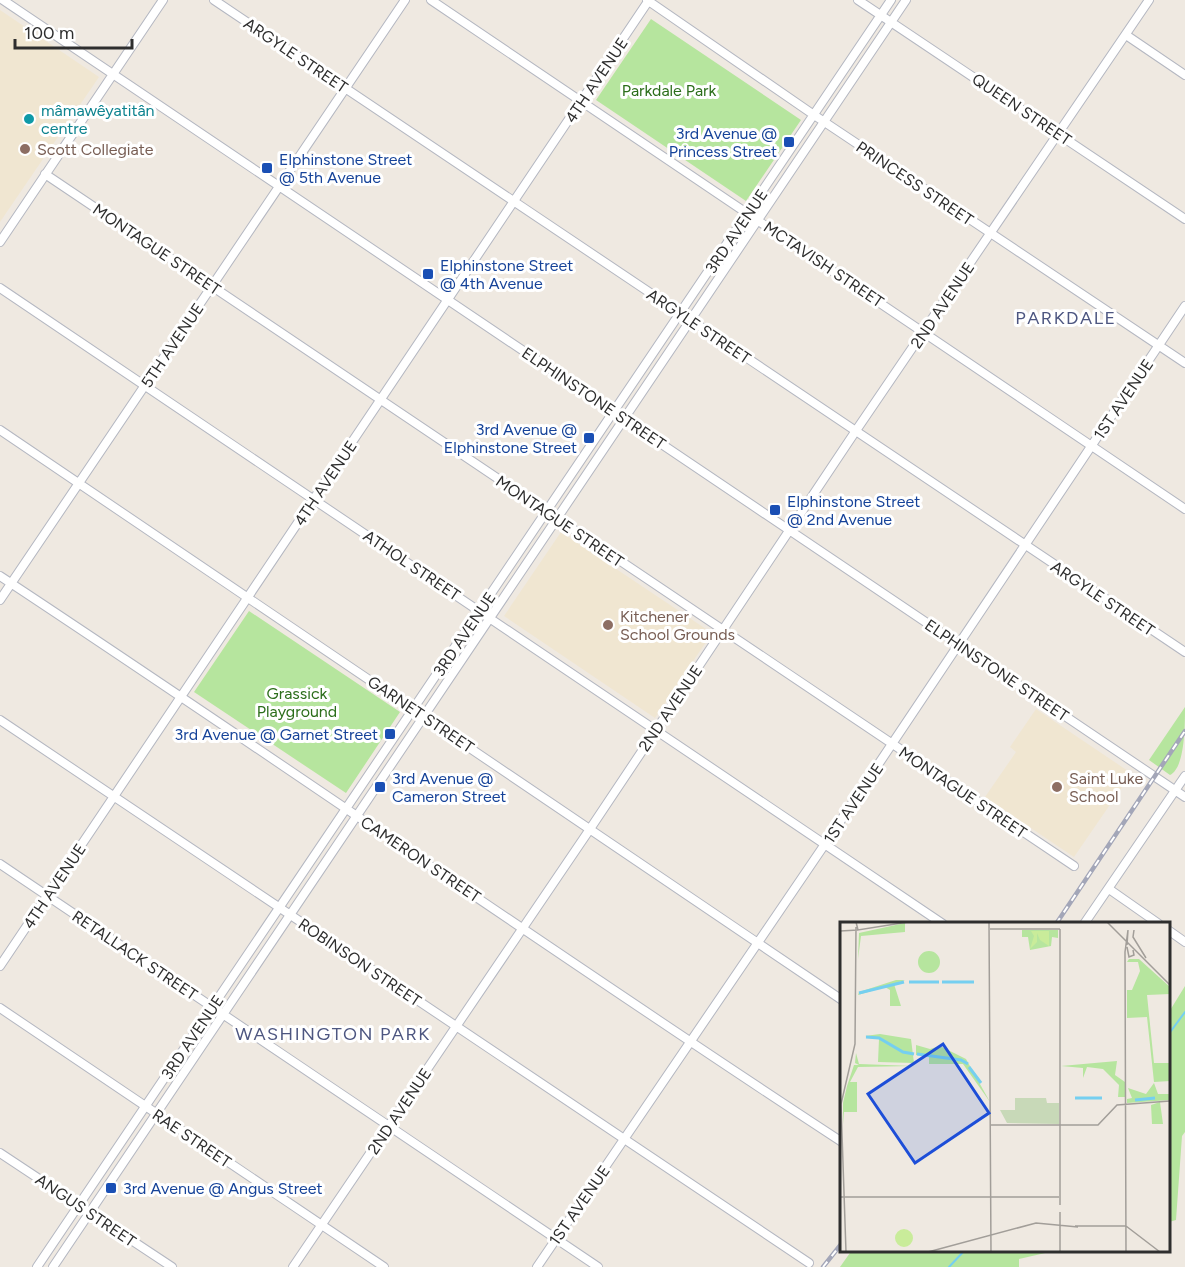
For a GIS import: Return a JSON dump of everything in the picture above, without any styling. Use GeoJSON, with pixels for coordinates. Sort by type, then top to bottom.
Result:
{"type":"FeatureCollection","features":[{"type":"Feature","properties":{"kind":"street","name":"ELPHINSTONE STREET"},"geometry":{"type":"LineString","coordinates":[[3,0],[1185,797]]}},
{"type":"Feature","properties":{"kind":"street"},"geometry":{"type":"LineString","coordinates":[[0,242],[163,0]]}},
{"type":"Feature","properties":{"kind":"street","name":"ARGYLE STREET"},"geometry":{"type":"LineString","coordinates":[[214,0],[1185,652]]}},
{"type":"Feature","properties":{"kind":"street","name":"5TH AVENUE"},"geometry":{"type":"LineString","coordinates":[[0,600],[405,0]]}},
{"type":"Feature","properties":{"kind":"street","name":"MCTAVISH STREET"},"geometry":{"type":"LineString","coordinates":[[431,0],[1185,509]]}},
{"type":"Feature","properties":{"kind":"street","name":"4TH AVENUE"},"geometry":{"type":"LineString","coordinates":[[0,966],[648,0]]}},
{"type":"Feature","properties":{"kind":"street","name":"PRINCESS STREET"},"geometry":{"type":"LineString","coordinates":[[648,0],[824,122],[1185,363]]}},
{"type":"Feature","properties":{"kind":"street","name":"QUEEN STREET"},"geometry":{"type":"LineString","coordinates":[[858,0],[1185,219]]}},
{"type":"Feature","properties":{"kind":"street","name":"3RD AVENUE"},"geometry":{"type":"LineString","coordinates":[[37,1267],[891,0]]}},
{"type":"Feature","properties":{"kind":"street","name":"3RD AVENUE"},"geometry":{"type":"LineString","coordinates":[[53,1267],[906,0]]}},
{"type":"Feature","properties":{"kind":"street","name":"2ND AVENUE"},"geometry":{"type":"LineString","coordinates":[[293,1267],[1149,0]]}},
{"type":"Feature","properties":{"kind":"street"},"geometry":{"type":"LineString","coordinates":[[1126,35],[1185,75]]}},
{"type":"Feature","properties":{"kind":"street","name":"MONTAGUE STREET"},"geometry":{"type":"LineString","coordinates":[[45,174],[1074,866]]}},
{"type":"Feature","properties":{"kind":"street","name":"ATHOL STREET"},"geometry":{"type":"LineString","coordinates":[[0,288],[940,922]]}},
{"type":"Feature","properties":{"kind":"street","name":"1ST AVENUE"},"geometry":{"type":"LineString","coordinates":[[537,1267],[892,745],[1185,306]]}},
{"type":"Feature","properties":{"kind":"street","name":"GARNET STREET"},"geometry":{"type":"LineString","coordinates":[[0,430],[840,999]]}},
{"type":"Feature","properties":{"kind":"street","name":"CAMERON STREET"},"geometry":{"type":"LineString","coordinates":[[0,576],[523,927],[690,1043],[840,1141]]}},
{"type":"Feature","properties":{"kind":"street","name":"ROBINSON STREET"},"geometry":{"type":"LineString","coordinates":[[0,720],[809,1263]]}},
{"type":"Feature","properties":{"kind":"street"},"geometry":{"type":"LineString","coordinates":[[1085,922],[1185,776]]}},
{"type":"Feature","properties":{"kind":"street","name":"RETALLACK STREET"},"geometry":{"type":"LineString","coordinates":[[0,864],[598,1267]]}},
{"type":"Feature","properties":{"kind":"street"},"geometry":{"type":"LineString","coordinates":[[1108,889],[1156,922]]}},
{"type":"Feature","properties":{"kind":"street"},"geometry":{"type":"LineString","coordinates":[[1170,931],[1185,942]]}},
{"type":"Feature","properties":{"kind":"street","name":"RAE STREET"},"geometry":{"type":"LineString","coordinates":[[0,1008],[384,1267]]}},
{"type":"Feature","properties":{"kind":"street","name":"ANGUS STREET"},"geometry":{"type":"LineString","coordinates":[[0,1152],[172,1267]]}},
{"type":"Feature","properties":{"kind":"shaded area","name":"Scott Collegiate"},"geometry":{"type":"Polygon","coordinates":[[[0,10],[99,77],[0,222],[0,10]]]}},
{"type":"Feature","properties":{"kind":"shaded area","name":"Kitchener School Grounds"},"geometry":{"type":"Polygon","coordinates":[[[561,532],[712,633],[655,718],[504,616],[561,532]]]}},
{"type":"Feature","properties":{"kind":"shaded area","name":"Saint Luke School"},"geometry":{"type":"Polygon","coordinates":[[[1036,709],[1128,771],[1129,777],[1074,857],[985,797],[1016,752],[1010,747],[1036,709]]]}},
{"type":"Feature","properties":{"kind":"green space","name":"Parkdale Park"},"geometry":{"type":"Polygon","coordinates":[[[651,19],[801,120],[746,201],[596,100],[651,19]]]}},
{"type":"Feature","properties":{"kind":"green space","name":"Grassick Playground"},"geometry":{"type":"Polygon","coordinates":[[[249,611],[400,712],[346,793],[194,692],[249,611]]]}},
{"type":"Feature","properties":{"kind":"green space"},"geometry":{"type":"Polygon","coordinates":[[[1185,707],[1181,755],[1179,764],[1170,775],[1149,760],[1185,707]]]}},
{"type":"Feature","properties":{"kind":"green space"},"geometry":{"type":"Polygon","coordinates":[[[1185,986],[1185,1132],[1182,1136],[1176,1220],[1170,1222],[1170,1010],[1185,986]]]}},
{"type":"Feature","properties":{"kind":"green space"},"geometry":{"type":"Polygon","coordinates":[[[851,1252],[1050,1252],[1019,1259],[1019,1267],[840,1267],[851,1252]]]}},
{"type":"Feature","properties":{"kind":"waterway"},"geometry":{"type":"LineString","coordinates":[[1170,1032],[1185,1012]]}},
{"type":"Feature","properties":{"kind":"waterway"},"geometry":{"type":"LineString","coordinates":[[949,1267],[963,1252]]}},
{"type":"Feature","properties":{"kind":"railway"},"geometry":{"type":"LineString","coordinates":[[1057,922],[1185,731]]}},
{"type":"Feature","properties":{"kind":"railway"},"geometry":{"type":"LineString","coordinates":[[823,1267],[840,1246]]}},
{"type":"Feature","properties":{"kind":"place","name":"mâmawêyatitân centre"},"geometry":{"type":"Point","coordinates":[29,119]}},
{"type":"Feature","properties":{"kind":"place","name":"3rd Avenue @ Princess Street"},"geometry":{"type":"Point","coordinates":[789,142]}},
{"type":"Feature","properties":{"kind":"place","name":"Scott Collegiate"},"geometry":{"type":"Point","coordinates":[25,149]}},
{"type":"Feature","properties":{"kind":"place","name":"Elphinstone Street @ 5th Avenue"},"geometry":{"type":"Point","coordinates":[267,168]}},
{"type":"Feature","properties":{"kind":"place","name":"Elphinstone Street @ 4th Avenue"},"geometry":{"type":"Point","coordinates":[428,274]}},
{"type":"Feature","properties":{"kind":"place","name":"3rd Avenue @ Elphinstone Street"},"geometry":{"type":"Point","coordinates":[589,438]}},
{"type":"Feature","properties":{"kind":"place","name":"Elphinstone Street @ 2nd Avenue"},"geometry":{"type":"Point","coordinates":[775,510]}},
{"type":"Feature","properties":{"kind":"place","name":"Kitchener School Grounds"},"geometry":{"type":"Point","coordinates":[608,625]}},
{"type":"Feature","properties":{"kind":"place","name":"3rd Avenue @ Garnet Street"},"geometry":{"type":"Point","coordinates":[390,734]}},
{"type":"Feature","properties":{"kind":"place","name":"3rd Avenue @ Cameron Street"},"geometry":{"type":"Point","coordinates":[380,787]}},
{"type":"Feature","properties":{"kind":"place","name":"Saint Luke School"},"geometry":{"type":"Point","coordinates":[1057,787]}},
{"type":"Feature","properties":{"kind":"place","name":"3rd Avenue @ Angus Street"},"geometry":{"type":"Point","coordinates":[111,1188]}},
{"type":"Feature","properties":{"kind":"district","name":"PARKDALE"},"geometry":{"type":"Point","coordinates":[1066,318]}},
{"type":"Feature","properties":{"kind":"district","name":"WASHINGTON PARK"},"geometry":{"type":"Point","coordinates":[333,1034]}}]}
